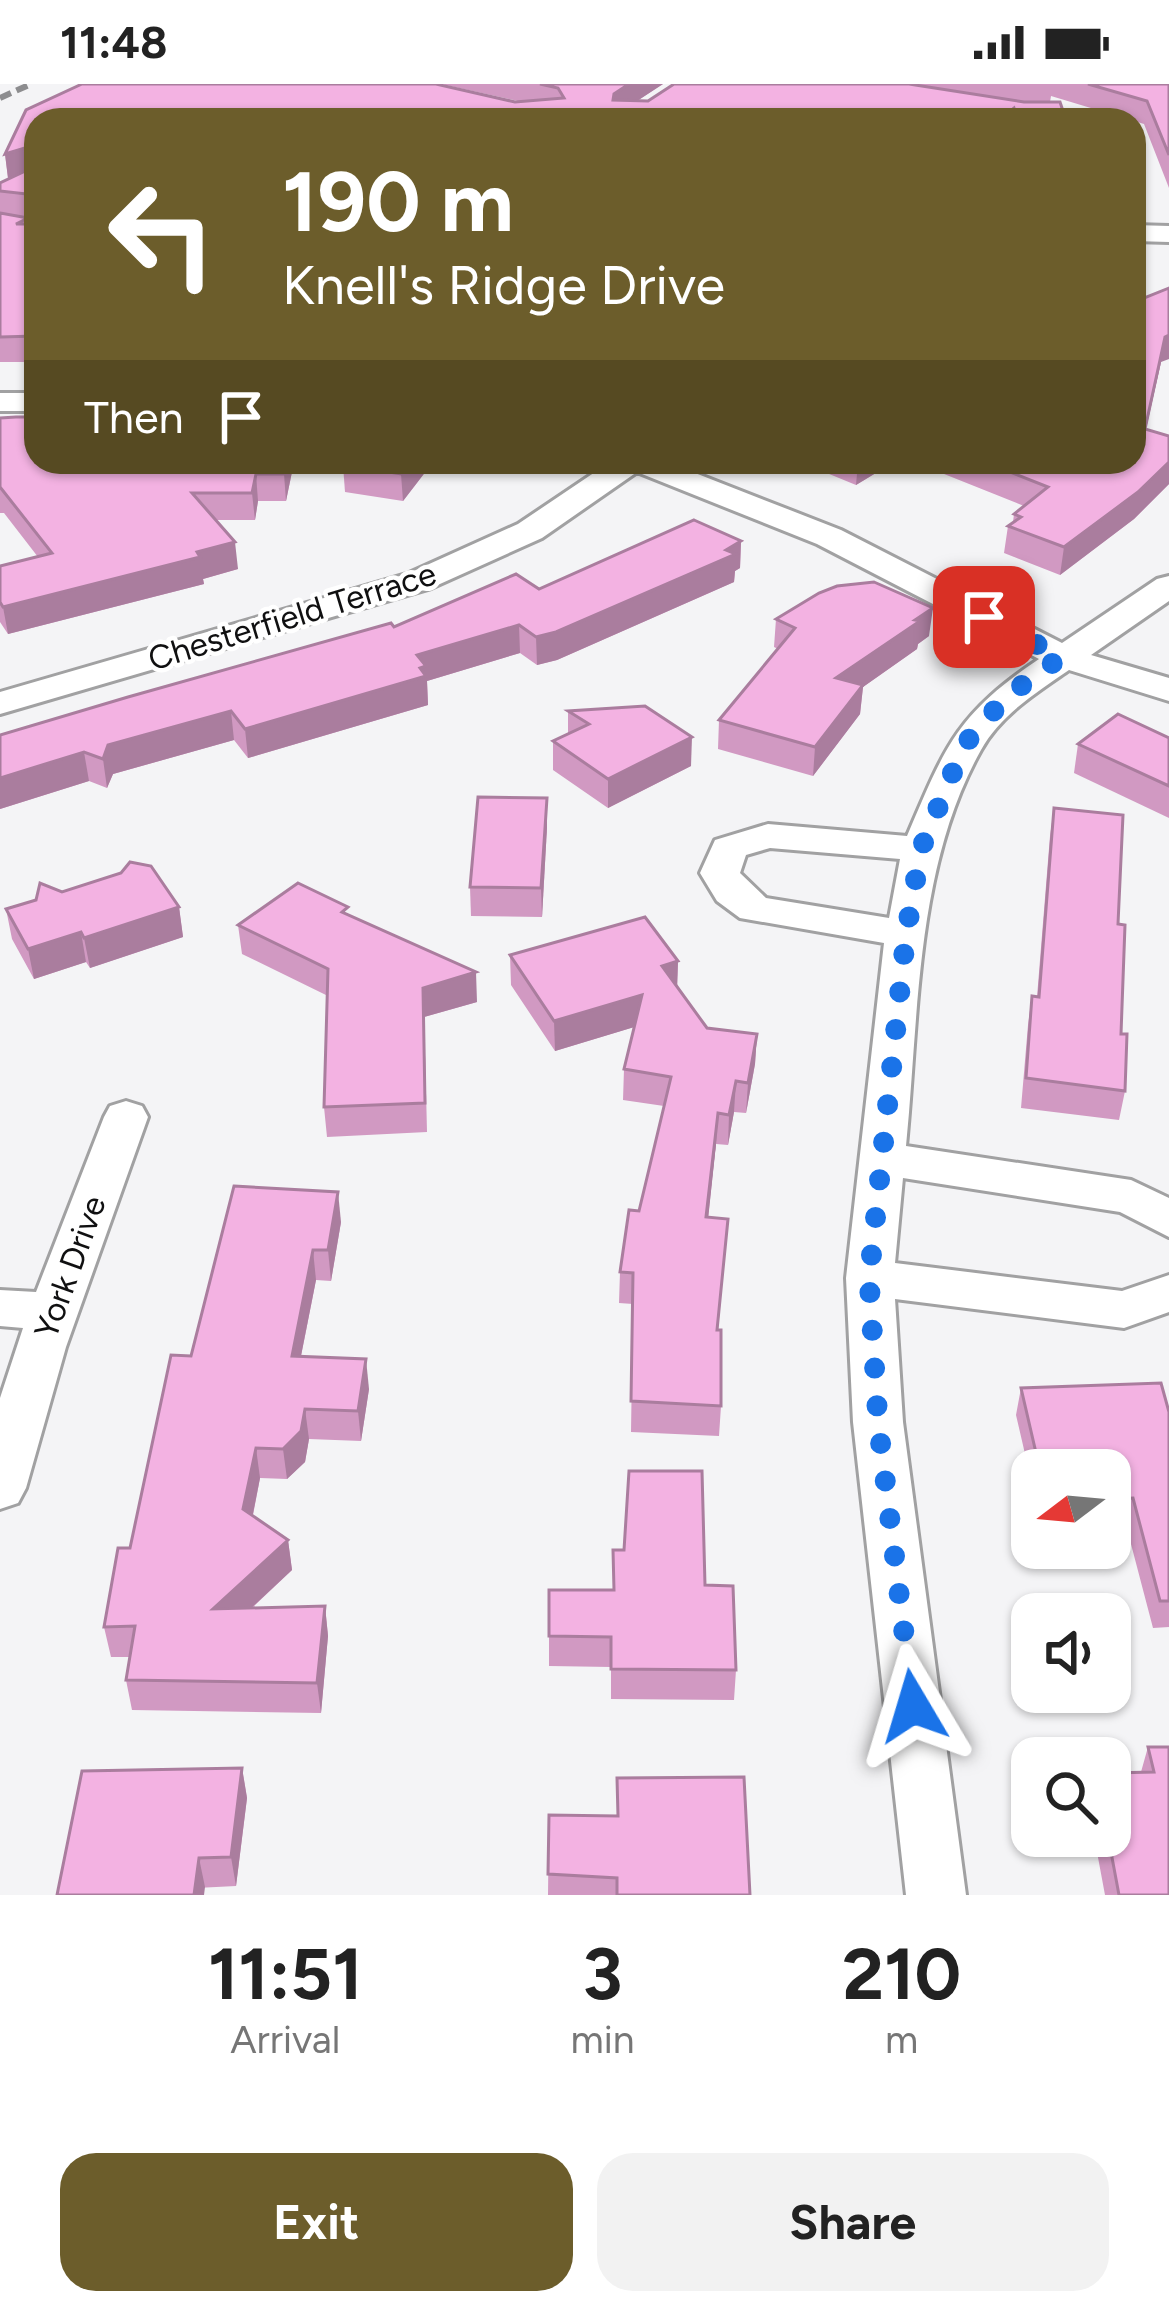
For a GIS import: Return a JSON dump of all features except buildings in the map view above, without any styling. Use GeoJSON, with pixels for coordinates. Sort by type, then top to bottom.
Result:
{"type":"FeatureCollection","features":[{"type":"Feature","properties":{"kind":"street","name":"Chesterfield Terrace"},"geometry":{"type":"LineString","coordinates":[[0,703],[419,581],[530,531],[617,474]]}},
{"type":"Feature","properties":{"kind":"street"},"geometry":{"type":"LineString","coordinates":[[666,474],[830,538],[1061,657],[1169,690]]}},
{"type":"Feature","properties":{"kind":"street"},"geometry":{"type":"LineString","coordinates":[[936,1895],[878,1422],[869,1278],[906,934],[921,849],[964,745],[1006,697],[1169,586]]}},
{"type":"Feature","properties":{"kind":"street"},"geometry":{"type":"LineString","coordinates":[[906,934],[754,909],[731,892],[720,873],[729,848],[768,836],[921,849]]}},
{"type":"Feature","properties":{"kind":"street","name":"York Drive"},"geometry":{"type":"LineString","coordinates":[[0,1488],[22,1399],[126,1117]]}},
{"type":"Feature","properties":{"kind":"street"},"geometry":{"type":"LineString","coordinates":[[881,1158],[1131,1197],[1169,1220]]}},
{"type":"Feature","properties":{"kind":"street"},"geometry":{"type":"LineString","coordinates":[[869,1278],[1124,1310],[1169,1293]]}},
{"type":"Feature","properties":{"kind":"street"},"geometry":{"type":"LineString","coordinates":[[0,1308],[52,1312]]}},
{"type":"Feature","properties":{"kind":"railway"},"geometry":{"type":"LineString","coordinates":[[0,98],[31,84]]}},
{"type":"Feature","properties":{"kind":"route"},"geometry":{"type":"LineString","coordinates":[[913,1706],[878,1422],[869,1278],[906,934],[921,849],[964,745],[1006,697],[1061,657],[984,617]]}}]}
